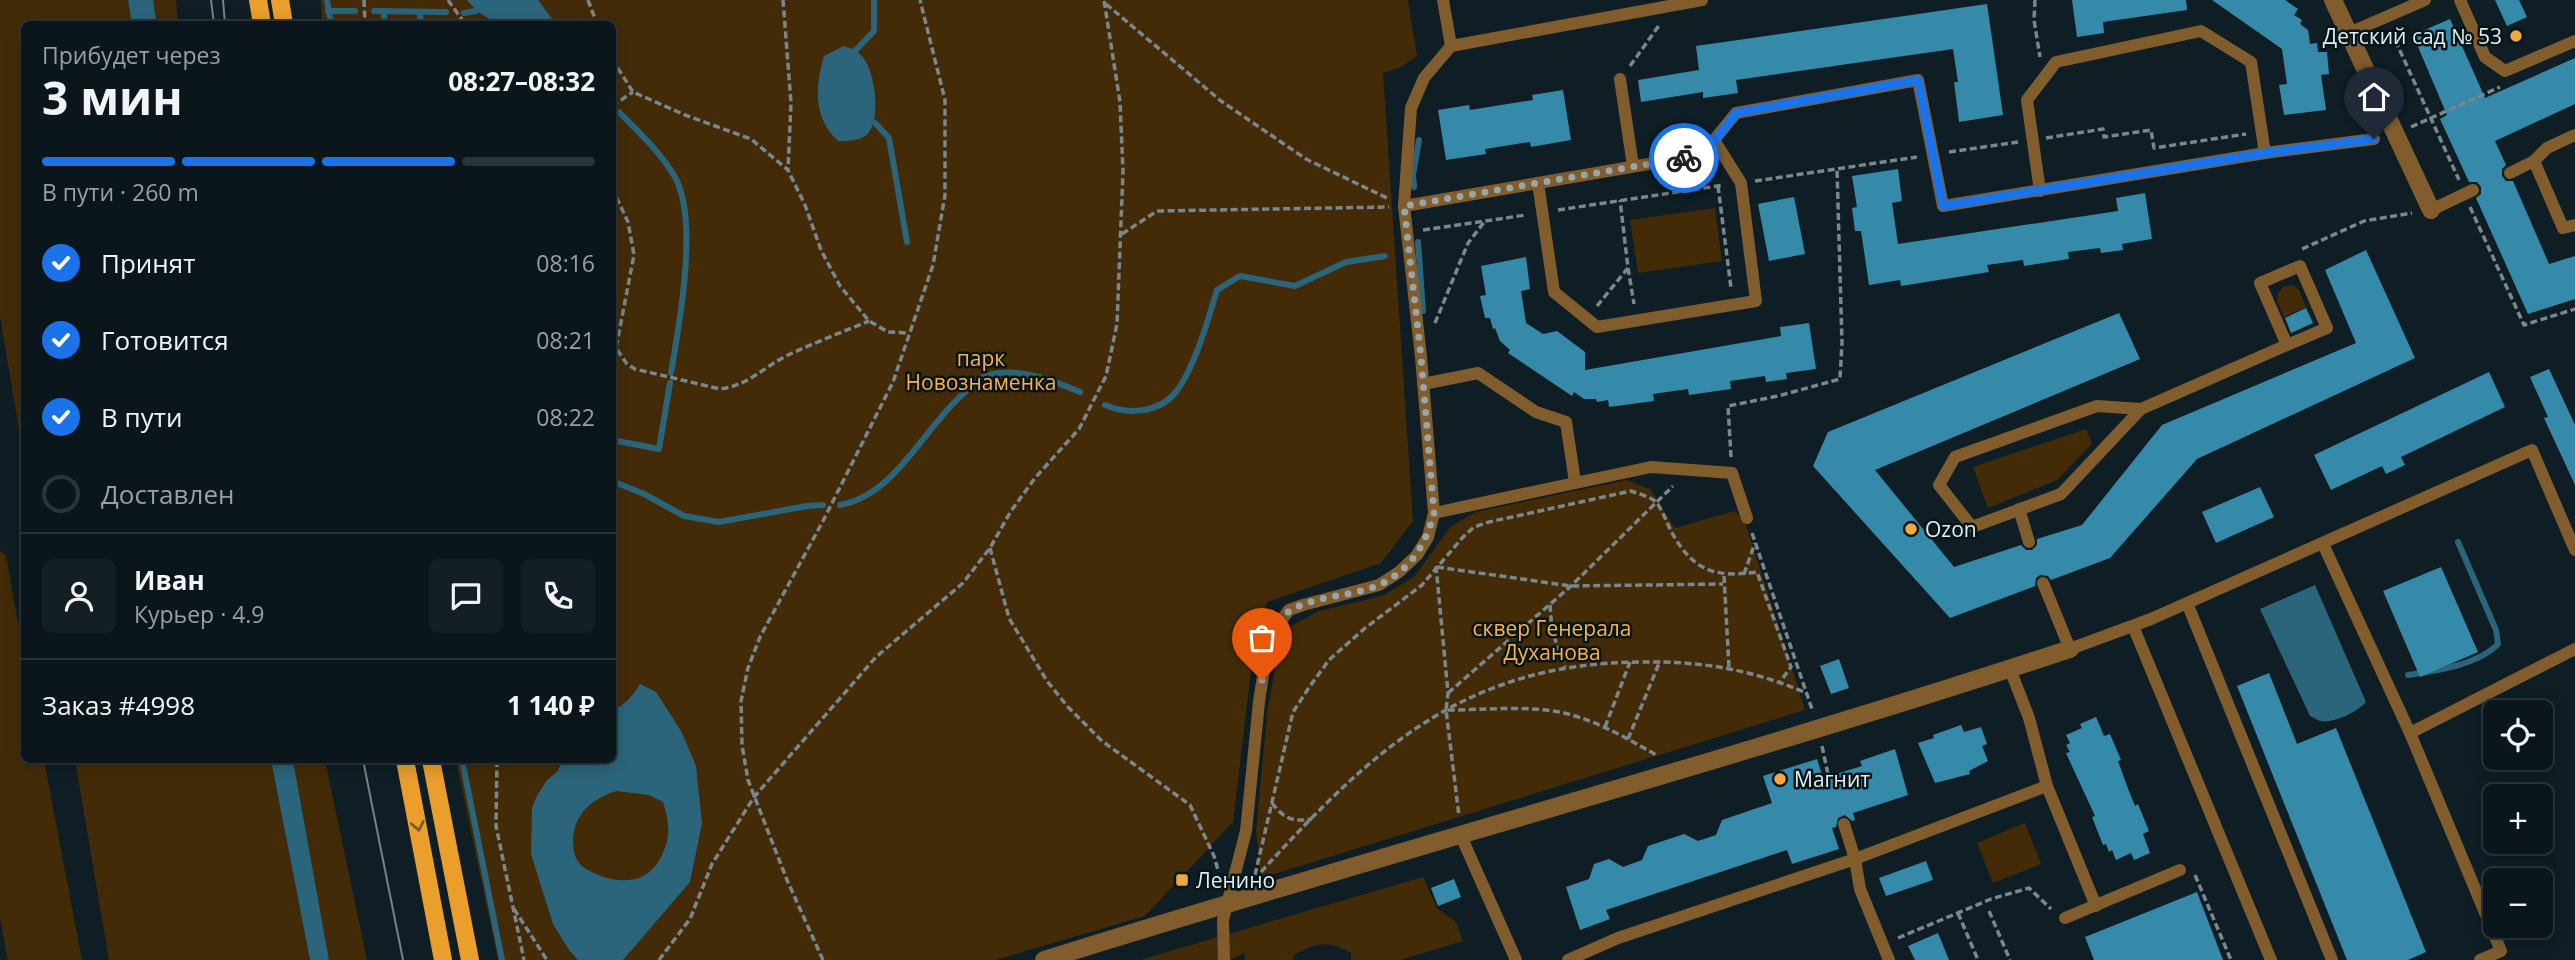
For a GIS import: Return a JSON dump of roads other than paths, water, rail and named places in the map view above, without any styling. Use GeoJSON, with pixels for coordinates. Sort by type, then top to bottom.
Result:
{"type":"FeatureCollection","features":[{"type":"Feature","properties":{"kind":"main road"},"geometry":{"type":"LineString","coordinates":[[258,0],[262,21]]}},
{"type":"Feature","properties":{"kind":"main road"},"geometry":{"type":"LineString","coordinates":[[279,0],[283,21]]}},
{"type":"Feature","properties":{"kind":"main road"},"geometry":{"type":"LineString","coordinates":[[406,763],[443,960]]}},
{"type":"Feature","properties":{"kind":"main road"},"geometry":{"type":"LineString","coordinates":[[432,763],[470,960]]}},
{"type":"Feature","properties":{"kind":"street"},"geometry":{"type":"LineString","coordinates":[[2333,0],[2431,209]]}},
{"type":"Feature","properties":{"kind":"street"},"geometry":{"type":"LineString","coordinates":[[1044,960],[1461,836],[2070,649]]}},
{"type":"Feature","properties":{"kind":"lane"},"geometry":{"type":"LineString","coordinates":[[1443,0],[1451,46]]}},
{"type":"Feature","properties":{"kind":"lane"},"geometry":{"type":"LineString","coordinates":[[1224,960],[1223,920],[1246,831],[1259,702],[1269,636],[1289,610],[1379,584],[1399,572],[1417,555],[1427,537],[1434,513],[1421,357],[1404,206],[1411,108],[1424,78],[1451,46],[1702,0]]}},
{"type":"Feature","properties":{"kind":"lane"},"geometry":{"type":"LineString","coordinates":[[2349,33],[2425,0]]}},
{"type":"Feature","properties":{"kind":"lane"},"geometry":{"type":"LineString","coordinates":[[2460,0],[2485,57],[2505,72],[2575,41]]}},
{"type":"Feature","properties":{"kind":"lane"},"geometry":{"type":"LineString","coordinates":[[2040,191],[2027,100],[2056,62],[2201,31],[2251,62],[2265,153]]}},
{"type":"Feature","properties":{"kind":"lane"},"geometry":{"type":"LineString","coordinates":[[1620,79],[1633,166]]}},
{"type":"Feature","properties":{"kind":"lane"},"geometry":{"type":"LineString","coordinates":[[1404,206],[1695,156],[1714,140],[1736,113],[1918,80],[1943,206],[2265,153],[2374,139]]}},
{"type":"Feature","properties":{"kind":"lane"},"geometry":{"type":"LineString","coordinates":[[2510,173],[2534,162],[2547,148],[2575,135]]}},
{"type":"Feature","properties":{"kind":"lane"},"geometry":{"type":"LineString","coordinates":[[1538,183],[1554,292],[1597,327],[1756,301],[1741,183],[1714,140]]}},
{"type":"Feature","properties":{"kind":"lane"},"geometry":{"type":"LineString","coordinates":[[2534,162],[2563,228],[2575,225]]}},
{"type":"Feature","properties":{"kind":"lane"},"geometry":{"type":"LineString","coordinates":[[2431,209],[2468,193]]}},
{"type":"Feature","properties":{"kind":"lane"},"geometry":{"type":"LineString","coordinates":[[2141,409],[2097,406],[1955,457],[1939,485],[1972,527],[2061,494],[2141,409],[2327,328],[2300,266],[2260,283],[2287,345]]}},
{"type":"Feature","properties":{"kind":"lane"},"geometry":{"type":"LineString","coordinates":[[1423,384],[1478,373],[1536,412],[1566,422],[1575,482]]}},
{"type":"Feature","properties":{"kind":"lane"},"geometry":{"type":"LineString","coordinates":[[2043,583],[2070,649],[2187,603],[2532,450],[2575,550]]}},
{"type":"Feature","properties":{"kind":"lane"},"geometry":{"type":"LineString","coordinates":[[1434,513],[1651,467],[1732,473],[1747,518]]}},
{"type":"Feature","properties":{"kind":"lane"},"geometry":{"type":"LineString","coordinates":[[2019,509],[2029,542]]}},
{"type":"Feature","properties":{"kind":"lane"},"geometry":{"type":"LineString","coordinates":[[2323,544],[2410,733],[2501,951],[2480,960]]}},
{"type":"Feature","properties":{"kind":"lane"},"geometry":{"type":"LineString","coordinates":[[2187,603],[2332,960]]}},
{"type":"Feature","properties":{"kind":"lane"},"geometry":{"type":"LineString","coordinates":[[2133,626],[2271,960]]}},
{"type":"Feature","properties":{"kind":"lane"},"geometry":{"type":"LineString","coordinates":[[2410,733],[2575,649]]}},
{"type":"Feature","properties":{"kind":"lane"},"geometry":{"type":"LineString","coordinates":[[2010,668],[2029,718],[2047,786],[2096,906]]}},
{"type":"Feature","properties":{"kind":"lane"},"geometry":{"type":"LineString","coordinates":[[1568,960],[1618,938],[1855,859],[2047,786]]}},
{"type":"Feature","properties":{"kind":"lane"},"geometry":{"type":"LineString","coordinates":[[1844,824],[1855,859],[1860,890],[1889,960]]}},
{"type":"Feature","properties":{"kind":"lane"},"geometry":{"type":"LineString","coordinates":[[1461,836],[1516,960]]}},
{"type":"Feature","properties":{"kind":"lane"},"geometry":{"type":"LineString","coordinates":[[2065,918],[2180,870]]}},
{"type":"Feature","properties":{"kind":"water"},"geometry":{"type":"Polygon","coordinates":[[[128,0],[153,0],[156,21],[132,21],[128,0]]]}},
{"type":"Feature","properties":{"kind":"water"},"geometry":{"type":"Polygon","coordinates":[[[467,0],[538,0],[554,21],[495,21],[467,0]]]}},
{"type":"Feature","properties":{"kind":"water"},"geometry":{"type":"Polygon","coordinates":[[[844,46],[856,51],[866,62],[874,89],[875,112],[874,122],[865,136],[855,140],[838,141],[820,112],[818,90],[824,56],[844,46]]]}},
{"type":"Feature","properties":{"kind":"water"},"geometry":{"type":"Polygon","coordinates":[[[2315,585],[2366,702],[2358,709],[2332,721],[2320,721],[2310,716],[2260,609],[2315,585]]]}},
{"type":"Feature","properties":{"kind":"water"},"geometry":{"type":"Polygon","coordinates":[[[640,684],[656,692],[681,731],[696,766],[702,823],[690,882],[623,960],[578,960],[553,924],[531,854],[532,808],[547,780],[557,772],[562,763],[616,763],[616,709],[640,684]],[[616,791],[600,798],[586,808],[574,830],[574,849],[578,861],[589,870],[612,879],[630,880],[647,874],[660,859],[668,838],[663,802],[649,795],[616,791]]]}},
{"type":"Feature","properties":{"kind":"water"},"geometry":{"type":"Polygon","coordinates":[[[272,763],[294,763],[329,960],[310,960],[272,763]]]}},
{"type":"Feature","properties":{"kind":"waterway"},"geometry":{"type":"LineString","coordinates":[[327,0],[330,21]]}},
{"type":"Feature","properties":{"kind":"waterway"},"geometry":{"type":"LineString","coordinates":[[856,50],[874,31],[874,0]]}},
{"type":"Feature","properties":{"kind":"waterway"},"geometry":{"type":"LineString","coordinates":[[328,11],[355,11]]}},
{"type":"Feature","properties":{"kind":"waterway"},"geometry":{"type":"LineString","coordinates":[[374,11],[446,12]]}},
{"type":"Feature","properties":{"kind":"waterway"},"geometry":{"type":"LineString","coordinates":[[384,11],[384,21]]}},
{"type":"Feature","properties":{"kind":"waterway"},"geometry":{"type":"LineString","coordinates":[[464,13],[476,11]]}},
{"type":"Feature","properties":{"kind":"waterway"},"geometry":{"type":"LineString","coordinates":[[420,12],[421,21]]}},
{"type":"Feature","properties":{"kind":"waterway"},"geometry":{"type":"LineString","coordinates":[[619,112],[663,159],[675,177],[682,196],[686,219],[685,274],[671,373]]}},
{"type":"Feature","properties":{"kind":"waterway"},"geometry":{"type":"LineString","coordinates":[[875,123],[889,138],[907,242]]}},
{"type":"Feature","properties":{"kind":"waterway"},"geometry":{"type":"LineString","coordinates":[[1414,187],[1413,175],[1419,140]]}},
{"type":"Feature","properties":{"kind":"waterway"},"geometry":{"type":"LineString","coordinates":[[1418,242],[1423,311]]}},
{"type":"Feature","properties":{"kind":"waterway"},"geometry":{"type":"LineString","coordinates":[[1105,405],[1133,411],[1152,408],[1169,399],[1183,382],[1195,357],[1217,290],[1240,276],[1295,286],[1346,262],[1385,256]]}},
{"type":"Feature","properties":{"kind":"waterway"},"geometry":{"type":"LineString","coordinates":[[840,505],[860,499],[893,474],[950,406],[983,377],[998,373],[1022,374],[1046,379],[1080,392]]}},
{"type":"Feature","properties":{"kind":"waterway"},"geometry":{"type":"LineString","coordinates":[[616,441],[659,449],[670,383]]}},
{"type":"Feature","properties":{"kind":"waterway"},"geometry":{"type":"LineString","coordinates":[[616,483],[644,494],[684,516],[719,522],[823,505]]}},
{"type":"Feature","properties":{"kind":"waterway"},"geometry":{"type":"LineString","coordinates":[[2408,675],[2468,662],[2498,644],[2496,630],[2458,542]]}},
{"type":"Feature","properties":{"kind":"waterway"},"geometry":{"type":"LineString","coordinates":[[463,763],[502,960]]}},
{"type":"Feature","properties":{"kind":"tram line"},"geometry":{"type":"LineString","coordinates":[[211,0],[214,21]]}},
{"type":"Feature","properties":{"kind":"tram line"},"geometry":{"type":"LineString","coordinates":[[223,0],[225,21]]}},
{"type":"Feature","properties":{"kind":"tram line"},"geometry":{"type":"LineString","coordinates":[[364,763],[403,960]]}},
{"type":"Feature","properties":{"kind":"place","name":"Детский сад № 53"},"geometry":{"type":"Point","coordinates":[2516,36]}},
{"type":"Feature","properties":{"kind":"place","name":"Ozon"},"geometry":{"type":"Point","coordinates":[1911,529]}},
{"type":"Feature","properties":{"kind":"place","name":"Магнит"},"geometry":{"type":"Point","coordinates":[1780,779]}},
{"type":"Feature","properties":{"kind":"place","name":"Ленино"},"geometry":{"type":"Point","coordinates":[1182,880]}},
{"type":"Feature","properties":{"kind":"park label","name":"парк Новознаменка"},"geometry":{"type":"Point","coordinates":[981,370]}},
{"type":"Feature","properties":{"kind":"park label","name":"сквер Генерала Духанова"},"geometry":{"type":"Point","coordinates":[1552,640]}}]}
